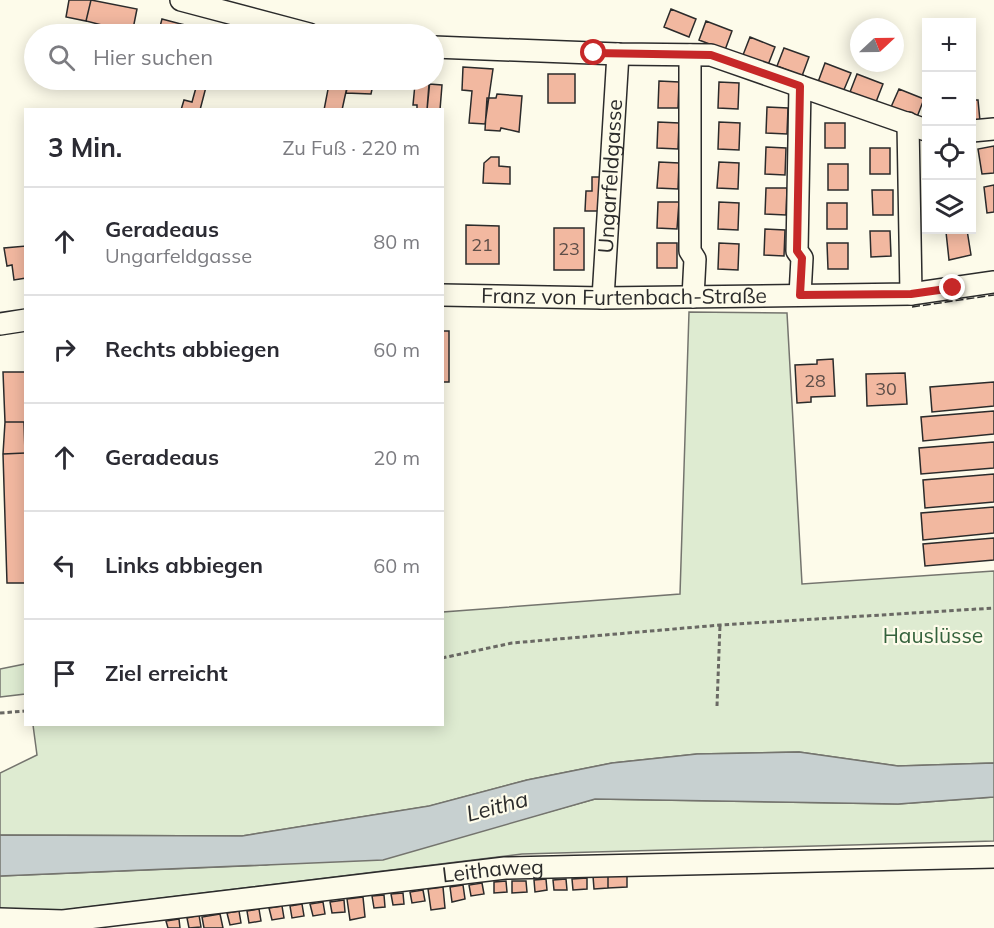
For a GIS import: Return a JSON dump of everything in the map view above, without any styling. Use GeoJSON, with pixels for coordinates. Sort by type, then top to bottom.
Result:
{"type":"FeatureCollection","features":[{"type":"Feature","properties":{"kind":"street"},"geometry":{"type":"LineString","coordinates":[[182,0],[272,24]]}},
{"type":"Feature","properties":{"kind":"street"},"geometry":{"type":"LineString","coordinates":[[444,47],[711,55],[917,126],[911,294]]}},
{"type":"Feature","properties":{"kind":"street","name":"Ungarfeldgasse"},"geometry":{"type":"LineString","coordinates":[[603,298],[618,54]]}},
{"type":"Feature","properties":{"kind":"street","name":"Franz von Furtenbach-Straße"},"geometry":{"type":"LineString","coordinates":[[690,55],[690,251],[696,259],[693,297]]}},
{"type":"Feature","properties":{"kind":"street"},"geometry":{"type":"LineString","coordinates":[[800,86],[797,251],[802,258],[800,295]]}},
{"type":"Feature","properties":{"kind":"street"},"geometry":{"type":"LineString","coordinates":[[976,131],[994,129]]}},
{"type":"Feature","properties":{"kind":"street","name":"Franz von Furtenbach-Straße"},"geometry":{"type":"LineString","coordinates":[[444,295],[603,298],[911,294],[994,282]]}},
{"type":"Feature","properties":{"kind":"street"},"geometry":{"type":"LineString","coordinates":[[0,324],[24,320]]}},
{"type":"Feature","properties":{"kind":"street","name":"Leithaweg"},"geometry":{"type":"LineString","coordinates":[[0,920],[62,924],[505,868],[992,860]]}},
{"type":"Feature","properties":{"kind":"path"},"geometry":{"type":"LineString","coordinates":[[444,658],[512,643],[720,625],[994,608]]}},
{"type":"Feature","properties":{"kind":"path"},"geometry":{"type":"LineString","coordinates":[[717,706],[720,625]]}},
{"type":"Feature","properties":{"kind":"path"},"geometry":{"type":"LineString","coordinates":[[0,713],[24,711]]}},
{"type":"Feature","properties":{"kind":"green space","name":"Hauslüsse"},"geometry":{"type":"Polygon","coordinates":[[[689,312],[787,313],[802,584],[994,571],[994,763],[898,766],[799,752],[697,754],[612,763],[527,780],[430,806],[242,836],[0,835],[0,773],[37,755],[33,726],[444,726],[444,612],[680,594],[689,312]]]}},
{"type":"Feature","properties":{"kind":"green space"},"geometry":{"type":"Polygon","coordinates":[[[24,664],[24,694],[0,697],[0,669],[24,664]]]}},
{"type":"Feature","properties":{"kind":"green space"},"geometry":{"type":"Polygon","coordinates":[[[994,797],[994,841],[522,854],[31,914],[0,913],[0,876],[266,865],[508,823],[595,799],[898,804],[994,797]]]}},
{"type":"Feature","properties":{"kind":"water","name":"Leitha"},"geometry":{"type":"Polygon","coordinates":[[[799,752],[898,766],[994,763],[994,797],[898,804],[595,799],[383,860],[0,876],[0,835],[242,836],[429,806],[527,780],[612,763],[697,754],[799,752]]]}},
{"type":"Feature","properties":{"kind":"building"},"geometry":{"type":"Polygon","coordinates":[[[69,0],[91,0],[86,21],[66,17],[69,0]]]}},
{"type":"Feature","properties":{"kind":"building"},"geometry":{"type":"Polygon","coordinates":[[[91,0],[137,9],[134,24],[98,24],[86,21],[91,0]]]}},
{"type":"Feature","properties":{"kind":"building"},"geometry":{"type":"Polygon","coordinates":[[[671,9],[696,19],[689,37],[664,27],[671,9]]]}},
{"type":"Feature","properties":{"kind":"building"},"geometry":{"type":"Polygon","coordinates":[[[162,19],[181,24],[161,24],[162,19]]]}},
{"type":"Feature","properties":{"kind":"building"},"geometry":{"type":"Polygon","coordinates":[[[706,21],[732,31],[725,50],[699,40],[706,21]]]}},
{"type":"Feature","properties":{"kind":"building"},"geometry":{"type":"Polygon","coordinates":[[[750,37],[775,47],[768,65],[743,55],[750,37]]]}},
{"type":"Feature","properties":{"kind":"building"},"geometry":{"type":"Polygon","coordinates":[[[784,48],[809,57],[802,76],[777,66],[784,48]]]}},
{"type":"Feature","properties":{"kind":"building"},"geometry":{"type":"Polygon","coordinates":[[[825,63],[851,73],[843,92],[818,82],[825,63]]]}},
{"type":"Feature","properties":{"kind":"building"},"geometry":{"type":"Polygon","coordinates":[[[463,67],[493,69],[485,124],[469,123],[472,91],[462,90],[463,67]]]}},
{"type":"Feature","properties":{"kind":"building"},"geometry":{"type":"Polygon","coordinates":[[[548,74],[575,74],[575,103],[548,103],[548,74]]]}},
{"type":"Feature","properties":{"kind":"building"},"geometry":{"type":"Polygon","coordinates":[[[857,74],[883,84],[876,102],[850,92],[857,74]]]}},
{"type":"Feature","properties":{"kind":"building"},"geometry":{"type":"Polygon","coordinates":[[[659,81],[679,82],[678,108],[658,108],[659,81]]]}},
{"type":"Feature","properties":{"kind":"building"},"geometry":{"type":"Polygon","coordinates":[[[719,82],[739,83],[738,109],[718,108],[719,82]]]}},
{"type":"Feature","properties":{"kind":"building"},"geometry":{"type":"Polygon","coordinates":[[[899,89],[922,98],[917,117],[891,107],[899,89]]]}},
{"type":"Feature","properties":{"kind":"building"},"geometry":{"type":"Polygon","coordinates":[[[195,90],[205,90],[201,108],[182,108],[184,100],[192,102],[195,90]]]}},
{"type":"Feature","properties":{"kind":"building"},"geometry":{"type":"Polygon","coordinates":[[[328,90],[346,90],[342,108],[324,108],[328,90]]]}},
{"type":"Feature","properties":{"kind":"building"},"geometry":{"type":"Polygon","coordinates":[[[347,90],[372,90],[371,94],[346,93],[347,90]]]}},
{"type":"Feature","properties":{"kind":"building"},"geometry":{"type":"Polygon","coordinates":[[[414,90],[429,90],[427,108],[417,108],[417,105],[413,105],[414,90]]]}},
{"type":"Feature","properties":{"kind":"building"},"geometry":{"type":"Polygon","coordinates":[[[429,90],[442,90],[440,108],[427,108],[429,90]]]}},
{"type":"Feature","properties":{"kind":"building"},"geometry":{"type":"Polygon","coordinates":[[[497,94],[522,96],[519,132],[501,128],[500,131],[485,130],[487,98],[496,98],[497,94]]]}},
{"type":"Feature","properties":{"kind":"building"},"geometry":{"type":"Polygon","coordinates":[[[976,100],[978,100],[980,121],[976,122],[976,100]]]}},
{"type":"Feature","properties":{"kind":"building"},"geometry":{"type":"Polygon","coordinates":[[[767,107],[788,108],[787,134],[766,133],[767,107]]]}},
{"type":"Feature","properties":{"kind":"building"},"geometry":{"type":"Polygon","coordinates":[[[658,122],[679,123],[678,149],[657,148],[658,122]]]}},
{"type":"Feature","properties":{"kind":"building"},"geometry":{"type":"Polygon","coordinates":[[[719,122],[740,123],[739,150],[718,149],[719,122]]]}},
{"type":"Feature","properties":{"kind":"building"},"geometry":{"type":"Polygon","coordinates":[[[825,123],[845,123],[845,148],[825,148],[825,123]]]}},
{"type":"Feature","properties":{"kind":"building"},"geometry":{"type":"Polygon","coordinates":[[[994,146],[994,173],[982,174],[978,149],[994,146]]]}},
{"type":"Feature","properties":{"kind":"building"},"geometry":{"type":"Polygon","coordinates":[[[766,147],[786,148],[785,175],[765,174],[766,147]]]}},
{"type":"Feature","properties":{"kind":"building"},"geometry":{"type":"Polygon","coordinates":[[[870,148],[890,148],[890,174],[870,174],[870,148]]]}},
{"type":"Feature","properties":{"kind":"building"},"geometry":{"type":"Polygon","coordinates":[[[491,157],[499,157],[499,166],[510,167],[510,184],[483,183],[484,163],[491,157]]]}},
{"type":"Feature","properties":{"kind":"building"},"geometry":{"type":"Polygon","coordinates":[[[659,162],[679,163],[678,189],[657,188],[659,162]]]}},
{"type":"Feature","properties":{"kind":"building"},"geometry":{"type":"Polygon","coordinates":[[[719,162],[739,163],[738,189],[717,188],[719,162]]]}},
{"type":"Feature","properties":{"kind":"building"},"geometry":{"type":"Polygon","coordinates":[[[828,164],[848,164],[848,190],[828,190],[828,164]]]}},
{"type":"Feature","properties":{"kind":"building"},"geometry":{"type":"Polygon","coordinates":[[[592,177],[601,177],[599,211],[585,211],[586,191],[592,191],[592,177]]]}},
{"type":"Feature","properties":{"kind":"building"},"geometry":{"type":"Polygon","coordinates":[[[994,185],[994,212],[987,213],[984,187],[994,185]]]}},
{"type":"Feature","properties":{"kind":"building"},"geometry":{"type":"Polygon","coordinates":[[[766,188],[787,188],[786,215],[765,214],[766,188]]]}},
{"type":"Feature","properties":{"kind":"building"},"geometry":{"type":"Polygon","coordinates":[[[872,190],[893,190],[893,215],[873,215],[872,190]]]}},
{"type":"Feature","properties":{"kind":"building"},"geometry":{"type":"Polygon","coordinates":[[[658,202],[679,202],[677,229],[657,228],[658,202]]]}},
{"type":"Feature","properties":{"kind":"building"},"geometry":{"type":"Polygon","coordinates":[[[719,202],[739,203],[738,230],[718,229],[719,202]]]}},
{"type":"Feature","properties":{"kind":"building"},"geometry":{"type":"Polygon","coordinates":[[[827,203],[847,203],[847,229],[827,229],[827,203]]]}},
{"type":"Feature","properties":{"kind":"building"},"geometry":{"type":"Polygon","coordinates":[[[466,225],[499,226],[499,264],[466,264],[466,225]]]}},
{"type":"Feature","properties":{"kind":"building"},"geometry":{"type":"Polygon","coordinates":[[[554,228],[584,228],[584,270],[554,270],[554,228]]]}},
{"type":"Feature","properties":{"kind":"building"},"geometry":{"type":"Polygon","coordinates":[[[765,229],[785,230],[784,256],[764,255],[765,229]]]}},
{"type":"Feature","properties":{"kind":"building"},"geometry":{"type":"Polygon","coordinates":[[[870,231],[890,231],[891,256],[871,257],[870,231]]]}},
{"type":"Feature","properties":{"kind":"building"},"geometry":{"type":"Polygon","coordinates":[[[946,234],[968,234],[971,255],[949,260],[946,234]]]}},
{"type":"Feature","properties":{"kind":"building"},"geometry":{"type":"Polygon","coordinates":[[[657,243],[677,243],[677,268],[657,268],[657,243]]]}},
{"type":"Feature","properties":{"kind":"building"},"geometry":{"type":"Polygon","coordinates":[[[719,243],[739,244],[738,270],[718,269],[719,243]]]}},
{"type":"Feature","properties":{"kind":"building"},"geometry":{"type":"Polygon","coordinates":[[[827,243],[848,243],[848,269],[828,269],[827,243]]]}},
{"type":"Feature","properties":{"kind":"building"},"geometry":{"type":"Polygon","coordinates":[[[24,246],[24,278],[14,280],[12,265],[7,266],[4,248],[24,246]]]}},
{"type":"Feature","properties":{"kind":"building"},"geometry":{"type":"Polygon","coordinates":[[[444,331],[449,331],[449,382],[444,382],[444,331]]]}},
{"type":"Feature","properties":{"kind":"building"},"geometry":{"type":"Polygon","coordinates":[[[833,359],[835,396],[811,397],[811,402],[797,403],[795,365],[817,364],[817,360],[833,359]]]}},
{"type":"Feature","properties":{"kind":"building"},"geometry":{"type":"Polygon","coordinates":[[[3,372],[24,372],[24,422],[5,422],[3,372]]]}},
{"type":"Feature","properties":{"kind":"building"},"geometry":{"type":"Polygon","coordinates":[[[905,373],[907,404],[867,406],[866,374],[905,373]]]}},
{"type":"Feature","properties":{"kind":"building"},"geometry":{"type":"Polygon","coordinates":[[[994,382],[994,406],[932,412],[930,387],[994,382]]]}},
{"type":"Feature","properties":{"kind":"building"},"geometry":{"type":"Polygon","coordinates":[[[994,411],[994,434],[923,441],[921,417],[994,411]]]}},
{"type":"Feature","properties":{"kind":"building"},"geometry":{"type":"Polygon","coordinates":[[[5,422],[24,422],[24,453],[3,454],[5,422]]]}},
{"type":"Feature","properties":{"kind":"building"},"geometry":{"type":"Polygon","coordinates":[[[994,442],[994,468],[921,474],[919,448],[994,442]]]}},
{"type":"Feature","properties":{"kind":"building"},"geometry":{"type":"Polygon","coordinates":[[[24,453],[24,583],[7,583],[3,454],[24,453]]]}},
{"type":"Feature","properties":{"kind":"building"},"geometry":{"type":"Polygon","coordinates":[[[994,474],[994,502],[925,508],[923,480],[994,474]]]}},
{"type":"Feature","properties":{"kind":"building"},"geometry":{"type":"Polygon","coordinates":[[[994,507],[994,533],[923,540],[921,513],[994,507]]]}},
{"type":"Feature","properties":{"kind":"building"},"geometry":{"type":"Polygon","coordinates":[[[994,538],[994,560],[925,566],[923,544],[994,538]]]}},
{"type":"Feature","properties":{"kind":"building"},"geometry":{"type":"Polygon","coordinates":[[[627,875],[627,887],[608,888],[608,876],[627,875]]]}},
{"type":"Feature","properties":{"kind":"building"},"geometry":{"type":"Polygon","coordinates":[[[593,876],[608,876],[608,888],[594,889],[593,876]]]}},
{"type":"Feature","properties":{"kind":"building"},"geometry":{"type":"Polygon","coordinates":[[[587,878],[587,889],[573,890],[572,879],[587,878]]]}},
{"type":"Feature","properties":{"kind":"building"},"geometry":{"type":"Polygon","coordinates":[[[546,879],[547,890],[535,892],[534,880],[546,879]]]}},
{"type":"Feature","properties":{"kind":"building"},"geometry":{"type":"Polygon","coordinates":[[[566,879],[567,890],[554,890],[553,880],[566,879]]]}},
{"type":"Feature","properties":{"kind":"building"},"geometry":{"type":"Polygon","coordinates":[[[506,881],[507,892],[494,893],[494,882],[506,881]]]}},
{"type":"Feature","properties":{"kind":"building"},"geometry":{"type":"Polygon","coordinates":[[[512,881],[526,881],[527,892],[512,893],[512,881]]]}},
{"type":"Feature","properties":{"kind":"building"},"geometry":{"type":"Polygon","coordinates":[[[482,883],[484,894],[471,896],[469,885],[482,883]]]}},
{"type":"Feature","properties":{"kind":"building"},"geometry":{"type":"Polygon","coordinates":[[[463,885],[465,899],[452,902],[450,887],[463,885]]]}},
{"type":"Feature","properties":{"kind":"building"},"geometry":{"type":"Polygon","coordinates":[[[443,887],[445,908],[431,910],[428,889],[443,887]]]}},
{"type":"Feature","properties":{"kind":"building"},"geometry":{"type":"Polygon","coordinates":[[[423,890],[425,901],[412,903],[410,892],[423,890]]]}},
{"type":"Feature","properties":{"kind":"building"},"geometry":{"type":"Polygon","coordinates":[[[403,893],[404,904],[393,905],[391,894],[403,893]]]}},
{"type":"Feature","properties":{"kind":"building"},"geometry":{"type":"Polygon","coordinates":[[[384,895],[385,907],[374,908],[372,896],[384,895]]]}},
{"type":"Feature","properties":{"kind":"building"},"geometry":{"type":"Polygon","coordinates":[[[363,897],[365,917],[350,920],[347,899],[363,897]]]}},
{"type":"Feature","properties":{"kind":"building"},"geometry":{"type":"Polygon","coordinates":[[[344,900],[345,912],[332,913],[330,902],[344,900]]]}},
{"type":"Feature","properties":{"kind":"building"},"geometry":{"type":"Polygon","coordinates":[[[323,902],[325,914],[313,916],[310,904],[323,902]]]}},
{"type":"Feature","properties":{"kind":"building"},"geometry":{"type":"Polygon","coordinates":[[[302,904],[304,916],[292,918],[290,906],[302,904]]]}},
{"type":"Feature","properties":{"kind":"building"},"geometry":{"type":"Polygon","coordinates":[[[282,906],[284,918],[272,920],[269,908],[282,906]]]}},
{"type":"Feature","properties":{"kind":"building"},"geometry":{"type":"Polygon","coordinates":[[[259,909],[261,921],[249,923],[247,911],[259,909]]]}},
{"type":"Feature","properties":{"kind":"building"},"geometry":{"type":"Polygon","coordinates":[[[239,911],[241,923],[230,925],[227,913],[239,911]]]}},
{"type":"Feature","properties":{"kind":"building"},"geometry":{"type":"Polygon","coordinates":[[[220,914],[223,928],[204,928],[202,917],[220,914]]]}},
{"type":"Feature","properties":{"kind":"building"},"geometry":{"type":"Polygon","coordinates":[[[199,915],[201,927],[189,928],[187,918],[199,915]]]}},
{"type":"Feature","properties":{"kind":"building"},"geometry":{"type":"Polygon","coordinates":[[[179,919],[180,928],[168,928],[166,921],[179,919]]]}},
{"type":"Feature","properties":{"kind":"fence"},"geometry":{"type":"LineString","coordinates":[[912,307],[994,295]]}},
{"type":"Feature","properties":{"kind":"route"},"geometry":{"type":"LineString","coordinates":[[594,53],[711,55],[800,86],[797,251],[802,258],[800,295],[911,294],[953,288]]}}]}
